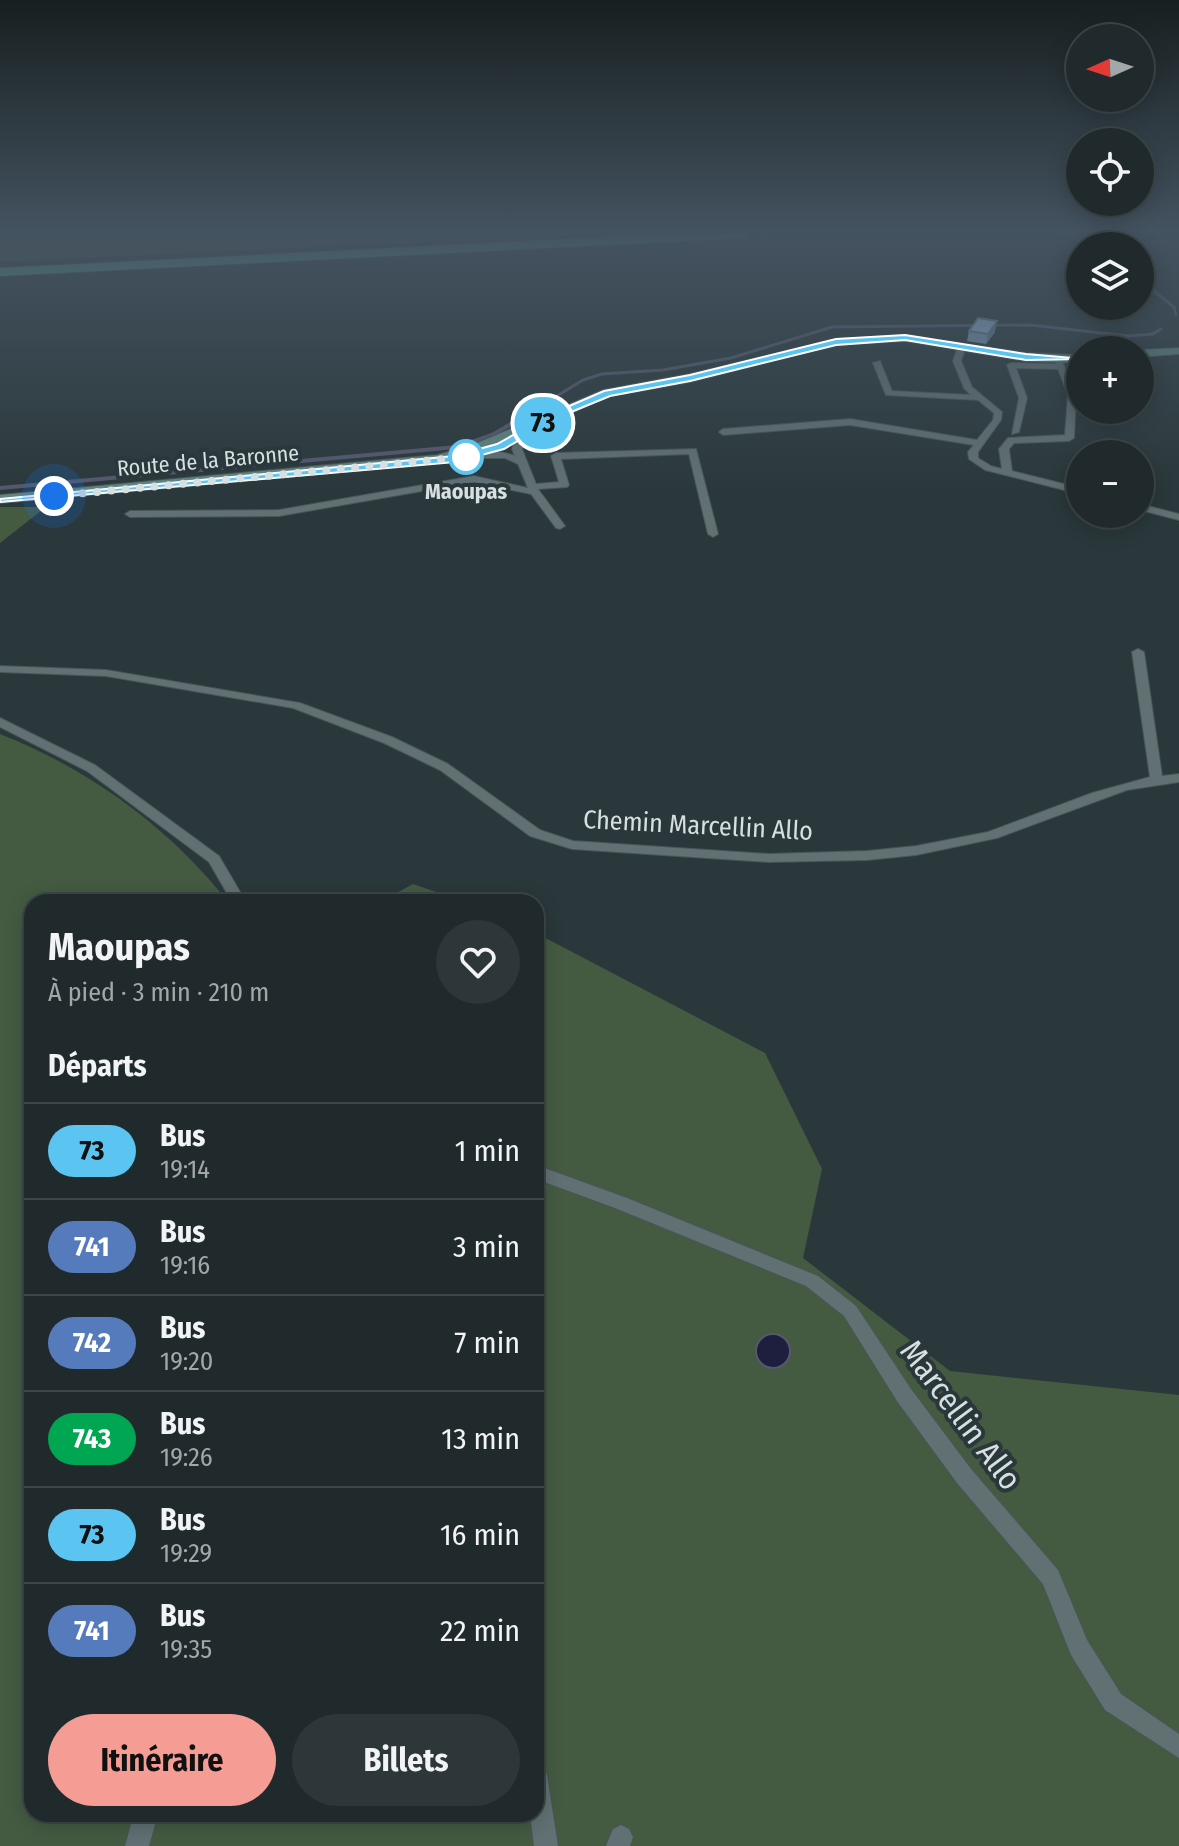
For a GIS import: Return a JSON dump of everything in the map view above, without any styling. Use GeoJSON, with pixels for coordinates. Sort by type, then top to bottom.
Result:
{"type":"FeatureCollection","features":[{"type":"Feature","properties":{"kind":"main road","name":"Route de la Baronne"},"geometry":{"type":"LineString","coordinates":[[0,499],[419,462],[500,449],[556,415],[618,390],[690,378],[836,342],[905,338],[1066,362]]}},
{"type":"Feature","properties":{"kind":"main road"},"geometry":{"type":"LineString","coordinates":[[1154,352],[1179,351]]}},
{"type":"Feature","properties":{"kind":"main road","name":"Route de la Baronne"},"geometry":{"type":"LineString","coordinates":[[478,451],[519,438]]}},
{"type":"Feature","properties":{"kind":"street"},"geometry":{"type":"LineString","coordinates":[[962,346],[957,361],[968,388],[998,412],[997,420],[973,452],[974,459],[988,468],[1066,488]]}},
{"type":"Feature","properties":{"kind":"street"},"geometry":{"type":"LineString","coordinates":[[877,363],[889,393],[980,398]]}},
{"type":"Feature","properties":{"kind":"street"},"geometry":{"type":"LineString","coordinates":[[1008,474],[1004,449],[1011,440],[1069,438],[1072,395],[1060,364],[1011,365],[1023,398],[1015,432]]}},
{"type":"Feature","properties":{"kind":"street"},"geometry":{"type":"LineString","coordinates":[[723,432],[850,422],[980,443]]}},
{"type":"Feature","properties":{"kind":"street"},"geometry":{"type":"LineString","coordinates":[[519,438],[522,462],[533,489],[560,526]]}},
{"type":"Feature","properties":{"kind":"street"},"geometry":{"type":"LineString","coordinates":[[500,449],[522,462]]}},
{"type":"Feature","properties":{"kind":"street"},"geometry":{"type":"LineString","coordinates":[[130,514],[279,513],[474,479],[533,489],[564,485],[556,456],[693,451],[713,534]]}},
{"type":"Feature","properties":{"kind":"street"},"geometry":{"type":"LineString","coordinates":[[1154,511],[1179,517]]}},
{"type":"Feature","properties":{"kind":"street"},"geometry":{"type":"LineString","coordinates":[[1138,652],[1156,779]]}},
{"type":"Feature","properties":{"kind":"street","name":"Chemin Marcellin Allo"},"geometry":{"type":"LineString","coordinates":[[0,669],[106,673],[296,705],[388,740],[444,767],[535,833],[572,845],[806,859],[912,853],[970,841],[1071,807],[1099,792],[1156,779],[1179,778]]}},
{"type":"Feature","properties":{"kind":"street"},"geometry":{"type":"LineString","coordinates":[[0,722],[91,768],[176,830],[214,859],[234,894]]}},
{"type":"Feature","properties":{"kind":"street","name":"Marcellin Allo"},"geometry":{"type":"LineString","coordinates":[[544,1175],[812,1281],[850,1311],[904,1395],[964,1476],[1051,1577],[1079,1647],[1113,1702],[1179,1747]]}},
{"type":"Feature","properties":{"kind":"street"},"geometry":{"type":"LineString","coordinates":[[137,1846],[144,1822]]}},
{"type":"Feature","properties":{"kind":"street"},"geometry":{"type":"LineString","coordinates":[[543,1822],[546,1846]]}},
{"type":"Feature","properties":{"kind":"green space"},"geometry":{"type":"Polygon","coordinates":[[[0,507],[46,507],[0,543],[0,507]]]}},
{"type":"Feature","properties":{"kind":"green space"},"geometry":{"type":"Polygon","coordinates":[[[0,734],[65,764],[125,803],[180,849],[221,894],[24,894],[24,1822],[544,1822],[544,937],[765,1053],[822,1169],[803,1258],[950,1371],[1179,1395],[1179,1846],[0,1846],[0,734]]]}},
{"type":"Feature","properties":{"kind":"green space"},"geometry":{"type":"Polygon","coordinates":[[[413,884],[442,894],[395,894],[413,884]]]}},
{"type":"Feature","properties":{"kind":"shaded area"},"geometry":{"type":"Polygon","coordinates":[[[773,1334],[785,1339],[790,1351],[785,1363],[773,1368],[761,1363],[756,1351],[761,1339],[773,1334]]]}},
{"type":"Feature","properties":{"kind":"building"},"geometry":{"type":"Polygon","coordinates":[[[977,320],[997,321],[988,334],[969,331],[977,320]]]}},
{"type":"Feature","properties":{"kind":"waterway"},"geometry":{"type":"LineString","coordinates":[[513,423],[583,380],[602,374],[663,370],[731,358],[832,327],[1030,325],[1128,336],[1153,334],[1161,329]]}},
{"type":"Feature","properties":{"kind":"waterway"},"geometry":{"type":"LineString","coordinates":[[0,488],[457,447],[492,435],[516,421]]}},
{"type":"Feature","properties":{"kind":"bus line","name":"73"},"geometry":{"type":"LineString","coordinates":[[0,499],[455,459],[485,453],[556,415],[607,393],[709,374],[753,360],[836,342],[923,339],[1026,357],[1066,360]]}},
{"type":"Feature","properties":{"kind":"place","name":"Maoupas"},"geometry":{"type":"Point","coordinates":[466,457]}},
{"type":"Feature","properties":{"kind":"route"},"geometry":{"type":"LineString","coordinates":[[54,496],[466,457]]}}]}
